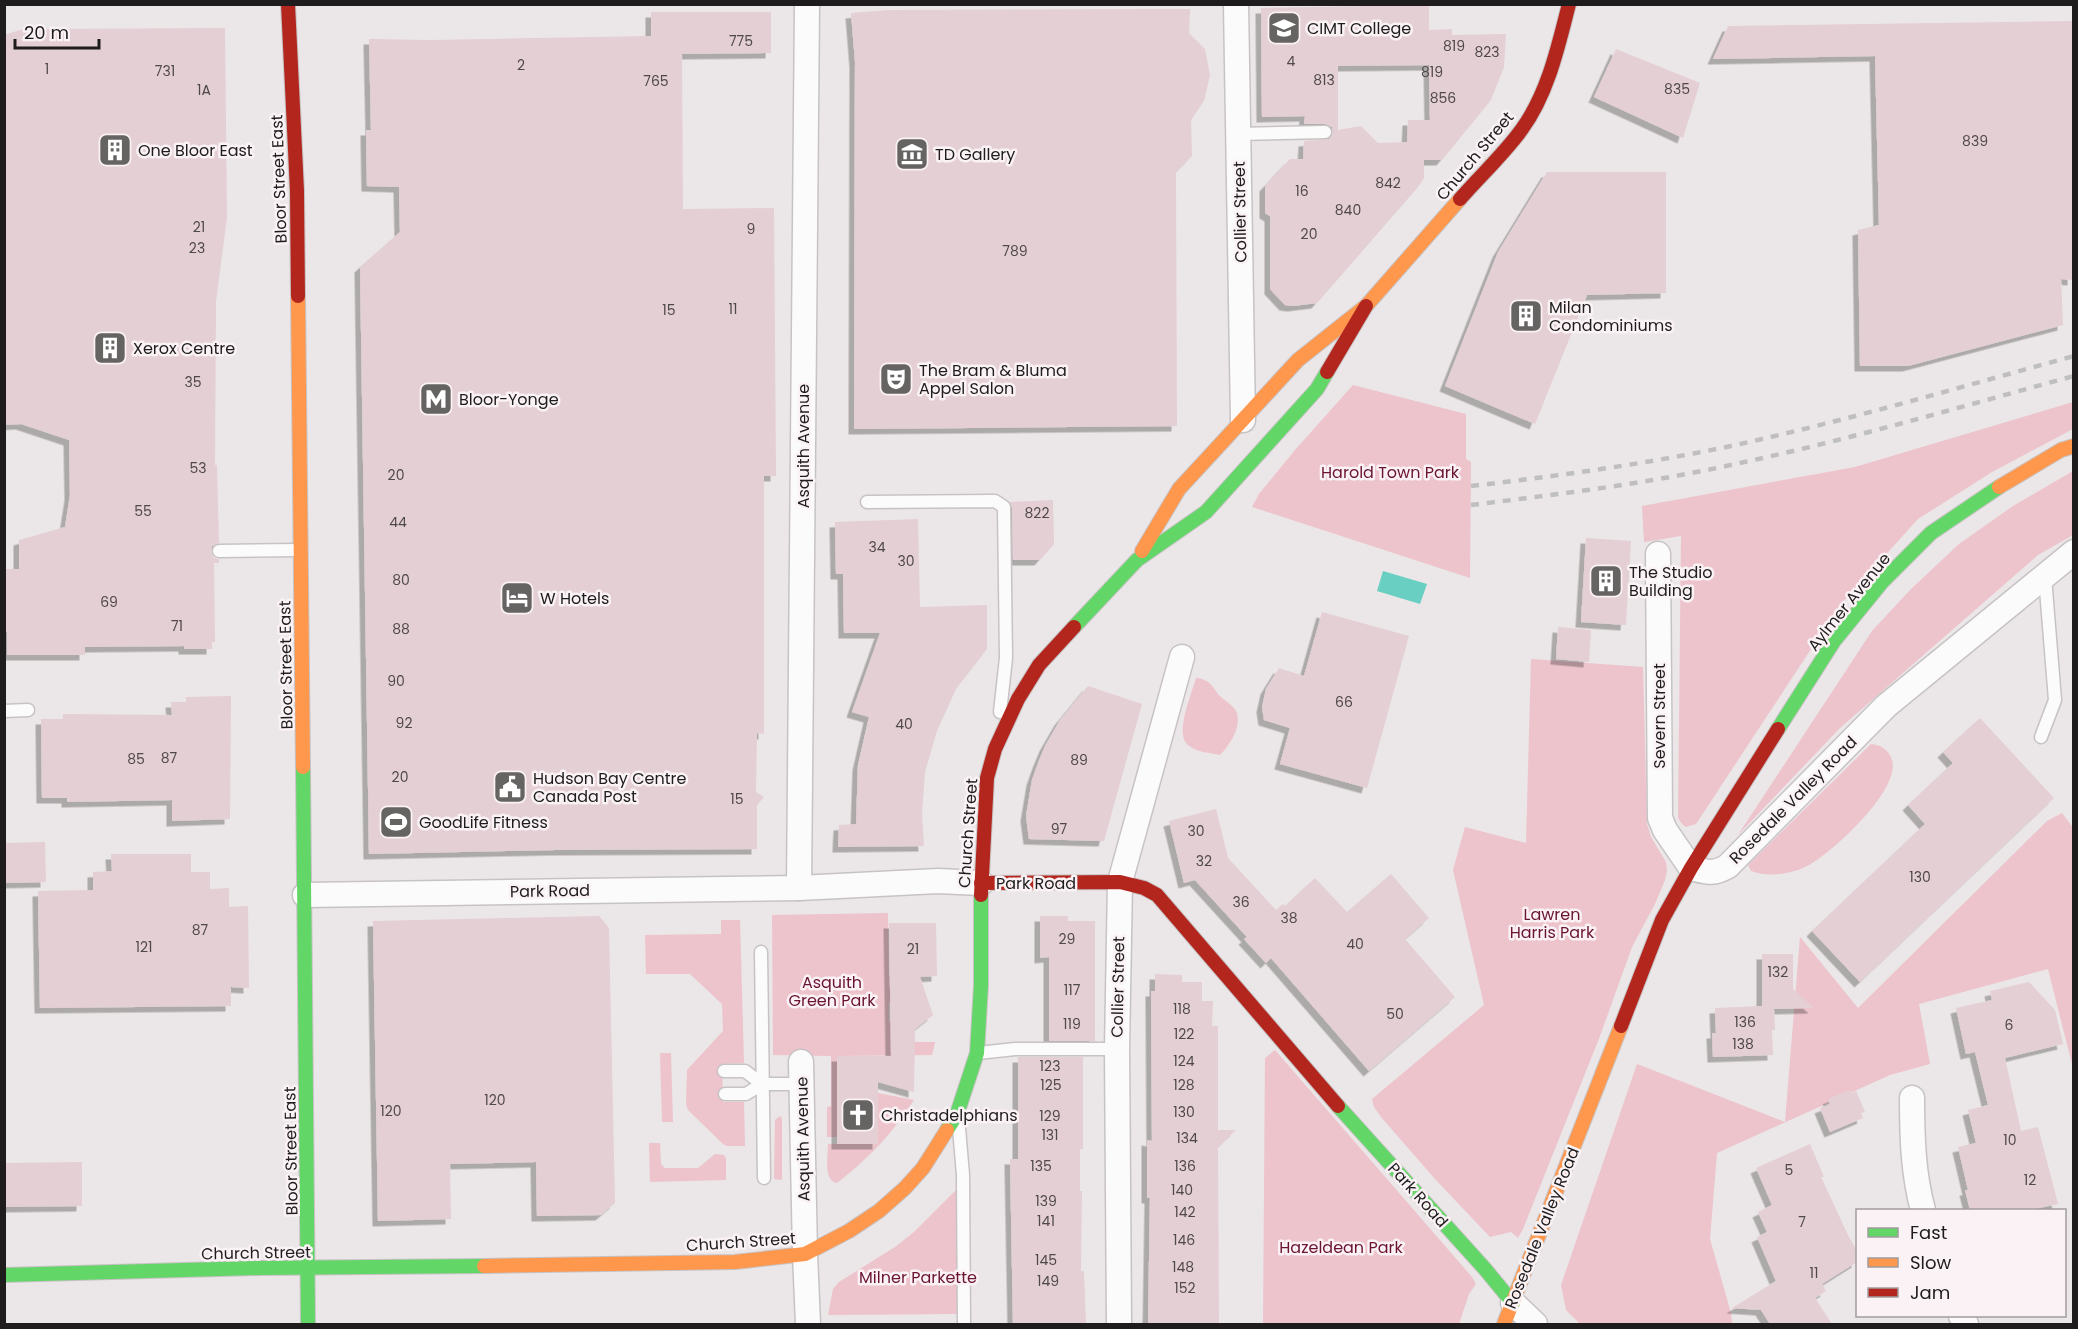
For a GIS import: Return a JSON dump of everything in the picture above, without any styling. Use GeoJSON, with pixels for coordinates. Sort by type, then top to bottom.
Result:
{"type":"FeatureCollection","features":[{"type":"Feature","properties":{"kind":"main road","name":"Bloor Street East"},"geometry":{"type":"LineString","coordinates":[[288,4],[297,191],[308,1324]]}},
{"type":"Feature","properties":{"kind":"main road","name":"Church Street"},"geometry":{"type":"LineString","coordinates":[[1137,560],[1179,489],[1298,360],[1366,306],[1522,129],[1540,97],[1554,64],[1569,4]]}},
{"type":"Feature","properties":{"kind":"main road","name":"Church Street"},"geometry":{"type":"LineString","coordinates":[[4,1275],[260,1268],[735,1262],[805,1254],[849,1231],[879,1210],[905,1188],[923,1168],[957,1114],[977,1053],[981,985],[981,883],[987,778],[995,749],[1018,699],[1039,665],[1137,560],[1206,512],[1241,476],[1317,389],[1366,306]]}},
{"type":"Feature","properties":{"kind":"main road","name":"Aylmer Avenue"},"geometry":{"type":"LineString","coordinates":[[1691,868],[1834,641],[1882,582],[1931,533],[1999,487],[2061,450],[2073,446]]}},
{"type":"Feature","properties":{"kind":"main road","name":"Rosedale Valley Road"},"geometry":{"type":"LineString","coordinates":[[1504,1324],[1662,920],[1691,868]]}},
{"type":"Feature","properties":{"kind":"main road","name":"Park Road"},"geometry":{"type":"LineString","coordinates":[[981,883],[1120,882],[1144,888],[1157,895],[1341,1110],[1513,1303]]}},
{"type":"Feature","properties":{"kind":"street","name":"Asquith Avenue"},"geometry":{"type":"LineString","coordinates":[[799,888],[807,4]]}},
{"type":"Feature","properties":{"kind":"street","name":"Collier Street"},"geometry":{"type":"LineString","coordinates":[[1236,4],[1243,420]]}},
{"type":"Feature","properties":{"kind":"street","name":"Rosedale Valley Road"},"geometry":{"type":"LineString","coordinates":[[1691,868],[1712,873],[1728,866],[1886,706],[2045,578],[2073,552]]}},
{"type":"Feature","properties":{"kind":"street","name":"Severn Street"},"geometry":{"type":"LineString","coordinates":[[1658,554],[1660,818],[1665,830],[1691,868]]}},
{"type":"Feature","properties":{"kind":"street","name":"Collier Street"},"geometry":{"type":"LineString","coordinates":[[1119,1324],[1120,882],[1182,657]]}},
{"type":"Feature","properties":{"kind":"street","name":"Park Road"},"geometry":{"type":"LineString","coordinates":[[305,895],[799,888],[938,881],[981,883]]}},
{"type":"Feature","properties":{"kind":"street","name":"Asquith Avenue"},"geometry":{"type":"LineString","coordinates":[[802,1073],[808,1324]]}},
{"type":"Feature","properties":{"kind":"street"},"geometry":{"type":"LineString","coordinates":[[1912,1098],[1912,1132],[1918,1193],[1923,1209]]}},
{"type":"Feature","properties":{"kind":"street","name":"Park Road"},"geometry":{"type":"LineString","coordinates":[[1513,1303],[1534,1324]]}},
{"type":"Feature","properties":{"kind":"lane"},"geometry":{"type":"LineString","coordinates":[[1238,134],[1324,132]]}},
{"type":"Feature","properties":{"kind":"lane"},"geometry":{"type":"LineString","coordinates":[[867,502],[995,501],[1004,507],[1006,658],[995,749]]}},
{"type":"Feature","properties":{"kind":"lane"},"geometry":{"type":"LineString","coordinates":[[219,551],[301,550]]}},
{"type":"Feature","properties":{"kind":"lane"},"geometry":{"type":"LineString","coordinates":[[2041,737],[2055,700],[2045,578]]}},
{"type":"Feature","properties":{"kind":"lane"},"geometry":{"type":"LineString","coordinates":[[4,711],[28,710]]}},
{"type":"Feature","properties":{"kind":"lane"},"geometry":{"type":"LineString","coordinates":[[760,952],[764,1178]]}},
{"type":"Feature","properties":{"kind":"lane"},"geometry":{"type":"LineString","coordinates":[[977,1053],[1015,1049],[1118,1049]]}},
{"type":"Feature","properties":{"kind":"lane"},"geometry":{"type":"LineString","coordinates":[[724,1071],[745,1071],[762,1084]]}},
{"type":"Feature","properties":{"kind":"lane"},"geometry":{"type":"LineString","coordinates":[[725,1094],[746,1094],[762,1084],[802,1073]]}},
{"type":"Feature","properties":{"kind":"lane"},"geometry":{"type":"LineString","coordinates":[[957,1114],[963,1175],[964,1324]]}},
{"type":"Feature","properties":{"kind":"green space","name":"Harold Town Park"},"geometry":{"type":"Polygon","coordinates":[[[1353,385],[1466,414],[1466,459],[1471,462],[1470,578],[1252,507],[1259,494],[1295,450],[1353,385]]]}},
{"type":"Feature","properties":{"kind":"green space"},"geometry":{"type":"Polygon","coordinates":[[[2073,402],[2073,429],[1992,472],[1918,519],[1840,605],[1696,824],[1686,827],[1682,824],[1678,818],[1681,536],[1644,542],[1642,506],[1855,467],[2073,402]]]}},
{"type":"Feature","properties":{"kind":"green space"},"geometry":{"type":"Polygon","coordinates":[[[2073,471],[2073,535],[2038,555],[1840,728],[1738,835],[1872,631],[1911,589],[1959,544],[2013,506],[2073,471]]]}},
{"type":"Feature","properties":{"kind":"green space","name":"Lawren Harris Park"},"geometry":{"type":"Polygon","coordinates":[[[1531,659],[1643,667],[1647,824],[1651,837],[1666,862],[1667,870],[1655,904],[1632,947],[1600,1036],[1523,1229],[1518,1238],[1511,1232],[1490,1237],[1381,1117],[1372,1099],[1484,1005],[1453,870],[1465,827],[1526,843],[1531,659]]]}},
{"type":"Feature","properties":{"kind":"green space"},"geometry":{"type":"Polygon","coordinates":[[[1196,678],[1209,683],[1233,707],[1238,717],[1231,741],[1220,755],[1195,749],[1184,740],[1183,723],[1196,678]]]}},
{"type":"Feature","properties":{"kind":"green space"},"geometry":{"type":"Polygon","coordinates":[[[1871,744],[1889,753],[1892,760],[1892,773],[1886,788],[1875,804],[1846,836],[1816,860],[1792,872],[1764,874],[1751,871],[1748,865],[1871,744]]]}},
{"type":"Feature","properties":{"kind":"green space"},"geometry":{"type":"Polygon","coordinates":[[[2062,813],[2074,829],[2073,1068],[2048,969],[1919,1004],[1930,1064],[1890,1075],[1717,1153],[1710,1239],[1732,1324],[1580,1324],[1566,1310],[1561,1285],[1637,1064],[1785,1122],[1800,937],[1858,1008],[2047,821],[2062,813]]]}},
{"type":"Feature","properties":{"kind":"green space","name":"Asquith Green Park"},"geometry":{"type":"Polygon","coordinates":[[[888,913],[889,976],[895,976],[893,1002],[889,1003],[889,1022],[907,1024],[914,1042],[935,1042],[932,1055],[837,1056],[837,1137],[827,1137],[827,1107],[831,1106],[831,1056],[773,1055],[772,915],[888,913]]]}},
{"type":"Feature","properties":{"kind":"green space"},"geometry":{"type":"Polygon","coordinates":[[[721,920],[740,920],[744,1063],[722,1064],[723,1102],[744,1102],[745,1146],[723,1144],[688,1110],[686,1104],[687,1070],[723,1031],[722,1004],[690,974],[646,974],[645,935],[721,934],[721,920]]]}},
{"type":"Feature","properties":{"kind":"green space","name":"Hazeldean Park"},"geometry":{"type":"Polygon","coordinates":[[[1275,1050],[1472,1277],[1476,1284],[1469,1294],[1459,1324],[1263,1324],[1265,1058],[1275,1050]]]}},
{"type":"Feature","properties":{"kind":"green space"},"geometry":{"type":"Polygon","coordinates":[[[660,1053],[671,1053],[673,1122],[662,1122],[660,1053]]]}},
{"type":"Feature","properties":{"kind":"green space"},"geometry":{"type":"Polygon","coordinates":[[[878,1093],[914,1100],[888,1135],[860,1164],[837,1183],[828,1173],[828,1144],[878,1144],[878,1093]]]}},
{"type":"Feature","properties":{"kind":"green space"},"geometry":{"type":"Polygon","coordinates":[[[780,1116],[782,1118],[782,1180],[774,1179],[775,1120],[780,1116]]]}},
{"type":"Feature","properties":{"kind":"green space"},"geometry":{"type":"Polygon","coordinates":[[[649,1143],[660,1143],[661,1164],[665,1168],[698,1168],[715,1154],[724,1155],[726,1180],[650,1182],[649,1143]]]}},
{"type":"Feature","properties":{"kind":"green space","name":"Milner Parkette"},"geometry":{"type":"Polygon","coordinates":[[[958,1188],[957,1314],[828,1315],[833,1289],[839,1282],[895,1247],[914,1232],[958,1188]]]}},
{"type":"Feature","properties":{"kind":"water"},"geometry":{"type":"Polygon","coordinates":[[[1383,571],[1427,584],[1420,604],[1377,591],[1383,571]]]}},
{"type":"Feature","properties":{"kind":"building"},"geometry":{"type":"Polygon","coordinates":[[[1429,5],[1429,30],[1452,29],[1452,35],[1506,34],[1504,67],[1491,100],[1442,160],[1424,160],[1424,178],[1418,187],[1317,303],[1285,305],[1270,289],[1270,216],[1265,213],[1265,186],[1290,159],[1303,159],[1304,141],[1329,139],[1333,131],[1332,127],[1325,124],[1304,124],[1305,116],[1262,117],[1261,8],[1429,5]],[[1429,65],[1338,66],[1338,130],[1361,126],[1378,143],[1407,142],[1408,120],[1430,120],[1429,65]]]}},
{"type":"Feature","properties":{"kind":"building"},"geometry":{"type":"Polygon","coordinates":[[[1190,9],[1189,33],[1205,49],[1210,75],[1204,101],[1191,120],[1192,156],[1176,172],[1177,426],[854,429],[855,62],[851,13],[888,10],[1190,9]]]}},
{"type":"Feature","properties":{"kind":"building"},"geometry":{"type":"Polygon","coordinates":[[[651,12],[771,12],[771,53],[682,54],[683,209],[774,208],[776,476],[764,476],[764,734],[757,733],[756,792],[764,797],[757,805],[757,849],[369,854],[360,267],[400,232],[399,187],[367,186],[366,130],[371,130],[369,39],[651,36],[651,12]]]}},
{"type":"Feature","properties":{"kind":"building"},"geometry":{"type":"Polygon","coordinates":[[[2073,21],[2073,280],[2061,279],[2063,325],[1908,366],[1860,366],[1858,230],[1879,225],[1875,56],[1713,59],[1728,26],[2073,21]]]}},
{"type":"Feature","properties":{"kind":"building"},"geometry":{"type":"Polygon","coordinates":[[[225,28],[227,217],[216,302],[215,465],[217,465],[219,543],[212,546],[211,552],[214,558],[219,559],[219,563],[214,563],[215,642],[212,642],[212,649],[184,649],[184,646],[85,647],[85,655],[7,655],[7,632],[4,632],[4,569],[19,569],[19,540],[65,527],[70,495],[69,440],[21,424],[4,425],[4,35],[20,30],[40,29],[225,28]]]}},
{"type":"Feature","properties":{"kind":"building"},"geometry":{"type":"Polygon","coordinates":[[[1616,49],[1700,83],[1683,138],[1594,97],[1616,49]]]}},
{"type":"Feature","properties":{"kind":"building","name":"Milan Condominiums"},"geometry":{"type":"Polygon","coordinates":[[[1547,172],[1666,172],[1666,293],[1587,295],[1535,424],[1445,386],[1498,252],[1547,172]]]}},
{"type":"Feature","properties":{"kind":"building"},"geometry":{"type":"Polygon","coordinates":[[[1053,500],[1054,544],[1040,560],[1013,560],[1010,502],[1053,500]]]}},
{"type":"Feature","properties":{"kind":"building"},"geometry":{"type":"Polygon","coordinates":[[[918,519],[920,607],[987,605],[987,649],[956,689],[937,731],[925,772],[922,814],[924,846],[838,847],[839,825],[856,824],[858,765],[869,717],[852,712],[880,633],[844,633],[843,574],[836,574],[835,522],[918,519]]]}},
{"type":"Feature","properties":{"kind":"building","name":"The Studio Building"},"geometry":{"type":"Polygon","coordinates":[[[1586,538],[1631,541],[1626,625],[1581,622],[1586,538]]]}},
{"type":"Feature","properties":{"kind":"building"},"geometry":{"type":"Polygon","coordinates":[[[1322,612],[1409,636],[1367,788],[1280,764],[1290,728],[1264,720],[1262,707],[1266,689],[1279,668],[1304,676],[1322,612]]]}},
{"type":"Feature","properties":{"kind":"building"},"geometry":{"type":"Polygon","coordinates":[[[1558,627],[1591,630],[1589,662],[1556,659],[1558,627]]]}},
{"type":"Feature","properties":{"kind":"building"},"geometry":{"type":"Polygon","coordinates":[[[1088,686],[1142,704],[1104,841],[1029,839],[1026,816],[1032,780],[1038,763],[1060,720],[1088,686]]]}},
{"type":"Feature","properties":{"kind":"building"},"geometry":{"type":"Polygon","coordinates":[[[231,696],[230,819],[172,821],[172,800],[67,802],[67,798],[42,798],[41,719],[63,719],[63,714],[172,715],[171,702],[186,702],[186,697],[231,696]]]}},
{"type":"Feature","properties":{"kind":"building"},"geometry":{"type":"Polygon","coordinates":[[[1980,718],[2054,798],[1860,982],[1812,931],[1925,824],[1908,805],[1953,763],[1943,752],[1980,718]]]}},
{"type":"Feature","properties":{"kind":"building"},"geometry":{"type":"Polygon","coordinates":[[[1216,809],[1228,858],[1276,910],[1283,904],[1285,906],[1315,878],[1347,912],[1391,874],[1429,918],[1405,939],[1455,997],[1369,1071],[1271,958],[1266,963],[1244,939],[1247,937],[1195,880],[1184,883],[1169,821],[1216,809]]]}},
{"type":"Feature","properties":{"kind":"building"},"geometry":{"type":"Polygon","coordinates":[[[45,842],[46,882],[4,883],[4,843],[45,842]]]}},
{"type":"Feature","properties":{"kind":"building"},"geometry":{"type":"Polygon","coordinates":[[[111,854],[191,854],[191,872],[210,872],[210,889],[229,888],[229,907],[248,906],[249,988],[231,987],[231,1006],[40,1008],[38,891],[93,890],[93,872],[112,871],[111,854]]]}},
{"type":"Feature","properties":{"kind":"building"},"geometry":{"type":"Polygon","coordinates":[[[599,916],[609,928],[615,1203],[601,1215],[537,1216],[536,1162],[450,1164],[451,1219],[378,1221],[373,921],[599,916]]]}},
{"type":"Feature","properties":{"kind":"building"},"geometry":{"type":"Polygon","coordinates":[[[1040,916],[1068,916],[1068,921],[1095,921],[1095,1041],[1049,1041],[1049,957],[1040,958],[1040,916]]]}},
{"type":"Feature","properties":{"kind":"building"},"geometry":{"type":"Polygon","coordinates":[[[889,923],[936,923],[937,976],[920,977],[933,1015],[915,1029],[914,1092],[878,1082],[878,1144],[837,1144],[837,1056],[891,1056],[889,923]]]}},
{"type":"Feature","properties":{"kind":"building"},"geometry":{"type":"Polygon","coordinates":[[[1762,954],[1793,954],[1793,989],[1814,1008],[1774,1009],[1773,1055],[1713,1057],[1712,1033],[1716,1033],[1715,1008],[1762,1006],[1762,954]]]}},
{"type":"Feature","properties":{"kind":"building"},"geometry":{"type":"Polygon","coordinates":[[[1155,974],[1182,975],[1182,982],[1202,982],[1202,1001],[1213,1001],[1212,1026],[1218,1026],[1218,1130],[1236,1130],[1218,1147],[1219,1323],[1148,1324],[1150,1198],[1147,1198],[1147,1140],[1152,1141],[1151,991],[1155,991],[1155,974]]]}},
{"type":"Feature","properties":{"kind":"building"},"geometry":{"type":"Polygon","coordinates":[[[2029,982],[2055,1010],[2063,1044],[2005,1058],[2021,1131],[2038,1127],[2058,1204],[2035,1209],[1970,1209],[1965,1190],[1968,1190],[1958,1147],[1976,1143],[1968,1110],[1988,1105],[1975,1052],[1966,1054],[1956,1008],[1992,1000],[1990,991],[2029,982]]]}},
{"type":"Feature","properties":{"kind":"building"},"geometry":{"type":"Polygon","coordinates":[[[1018,1057],[1083,1057],[1083,1149],[1080,1149],[1080,1191],[1082,1191],[1081,1271],[1084,1271],[1086,1324],[1013,1324],[1010,1159],[1018,1159],[1018,1057]]]}},
{"type":"Feature","properties":{"kind":"building"},"geometry":{"type":"Polygon","coordinates":[[[1850,1090],[1851,1093],[1856,1091],[1865,1112],[1861,1113],[1863,1118],[1830,1132],[1820,1108],[1830,1104],[1828,1099],[1850,1090]]]}},
{"type":"Feature","properties":{"kind":"building"},"geometry":{"type":"Polygon","coordinates":[[[1810,1144],[1824,1177],[1821,1177],[1856,1249],[1856,1263],[1822,1284],[1826,1291],[1815,1298],[1832,1324],[1770,1324],[1761,1310],[1732,1308],[1776,1281],[1757,1237],[1767,1232],[1758,1212],[1772,1205],[1756,1168],[1810,1144]]]}},
{"type":"Feature","properties":{"kind":"building"},"geometry":{"type":"Polygon","coordinates":[[[82,1162],[82,1206],[4,1207],[4,1163],[82,1162]]]}},
{"type":"Feature","properties":{"kind":"railway"},"geometry":{"type":"LineString","coordinates":[[1471,486],[1601,469],[1731,446],[1860,415],[2074,356]]}},
{"type":"Feature","properties":{"kind":"railway"},"geometry":{"type":"LineString","coordinates":[[1471,505],[1640,482],[1740,463],[1866,433],[2074,376]]}},
{"type":"Feature","properties":{"kind":"traffic: fast"},"geometry":{"type":"LineString","coordinates":[[1074,627],[1137,560],[1206,512],[1317,389],[1327,372]]}},
{"type":"Feature","properties":{"kind":"traffic: fast"},"geometry":{"type":"LineString","coordinates":[[1778,729],[1834,641],[1882,582],[1931,533],[1999,487]]}},
{"type":"Feature","properties":{"kind":"traffic: fast"},"geometry":{"type":"LineString","coordinates":[[303,767],[308,1324]]}},
{"type":"Feature","properties":{"kind":"traffic: fast"},"geometry":{"type":"LineString","coordinates":[[947,1130],[957,1114],[977,1053],[981,985],[981,895]]}},
{"type":"Feature","properties":{"kind":"traffic: fast"},"geometry":{"type":"LineString","coordinates":[[1338,1106],[1513,1303]]}},
{"type":"Feature","properties":{"kind":"traffic: fast"},"geometry":{"type":"LineString","coordinates":[[4,1275],[260,1268],[484,1266]]}},
{"type":"Feature","properties":{"kind":"traffic: slow"},"geometry":{"type":"LineString","coordinates":[[1142,551],[1179,489],[1298,360],[1366,306],[1460,199]]}},
{"type":"Feature","properties":{"kind":"traffic: slow"},"geometry":{"type":"LineString","coordinates":[[298,296],[303,767]]}},
{"type":"Feature","properties":{"kind":"traffic: slow"},"geometry":{"type":"LineString","coordinates":[[1999,487],[2061,450],[2074,446]]}},
{"type":"Feature","properties":{"kind":"traffic: slow"},"geometry":{"type":"LineString","coordinates":[[1504,1324],[1621,1026]]}},
{"type":"Feature","properties":{"kind":"traffic: slow"},"geometry":{"type":"LineString","coordinates":[[484,1266],[735,1262],[805,1254],[849,1231],[879,1211],[923,1168],[947,1130]]}},
{"type":"Feature","properties":{"kind":"traffic: jam"},"geometry":{"type":"LineString","coordinates":[[288,4],[297,191],[298,296]]}},
{"type":"Feature","properties":{"kind":"traffic: jam"},"geometry":{"type":"LineString","coordinates":[[1460,199],[1508,147],[1531,115],[1551,69],[1569,4]]}},
{"type":"Feature","properties":{"kind":"traffic: jam"},"geometry":{"type":"LineString","coordinates":[[1327,372],[1366,306]]}},
{"type":"Feature","properties":{"kind":"traffic: jam"},"geometry":{"type":"LineString","coordinates":[[981,895],[987,778],[995,749],[1018,699],[1039,665],[1074,627]]}},
{"type":"Feature","properties":{"kind":"traffic: jam"},"geometry":{"type":"LineString","coordinates":[[1621,1026],[1662,920],[1691,868],[1778,729]]}},
{"type":"Feature","properties":{"kind":"traffic: jam"},"geometry":{"type":"LineString","coordinates":[[981,883],[1120,882],[1144,888],[1157,895],[1338,1106]]}},
{"type":"Feature","properties":{"kind":"place","name":"CIMT College"},"geometry":{"type":"Point","coordinates":[1284,28]}},
{"type":"Feature","properties":{"kind":"place","name":"One Bloor East"},"geometry":{"type":"Point","coordinates":[115,150]}},
{"type":"Feature","properties":{"kind":"place","name":"TD Gallery"},"geometry":{"type":"Point","coordinates":[912,154]}},
{"type":"Feature","properties":{"kind":"place","name":"Milan Condominiums"},"geometry":{"type":"Point","coordinates":[1526,316]}},
{"type":"Feature","properties":{"kind":"place","name":"Xerox Centre"},"geometry":{"type":"Point","coordinates":[110,348]}},
{"type":"Feature","properties":{"kind":"place","name":"The Bram & Bluma Appel Salon"},"geometry":{"type":"Point","coordinates":[896,379]}},
{"type":"Feature","properties":{"kind":"place","name":"Bloor-Yonge"},"geometry":{"type":"Point","coordinates":[436,399]}},
{"type":"Feature","properties":{"kind":"place","name":"The Studio Building"},"geometry":{"type":"Point","coordinates":[1606,581]}},
{"type":"Feature","properties":{"kind":"place","name":"W Hotels"},"geometry":{"type":"Point","coordinates":[517,598]}},
{"type":"Feature","properties":{"kind":"place","name":"Hudson Bay Centre Canada Post"},"geometry":{"type":"Point","coordinates":[510,787]}},
{"type":"Feature","properties":{"kind":"place","name":"GoodLife Fitness"},"geometry":{"type":"Point","coordinates":[396,822]}},
{"type":"Feature","properties":{"kind":"place","name":"Christadelphians"},"geometry":{"type":"Point","coordinates":[858,1115]}}]}
